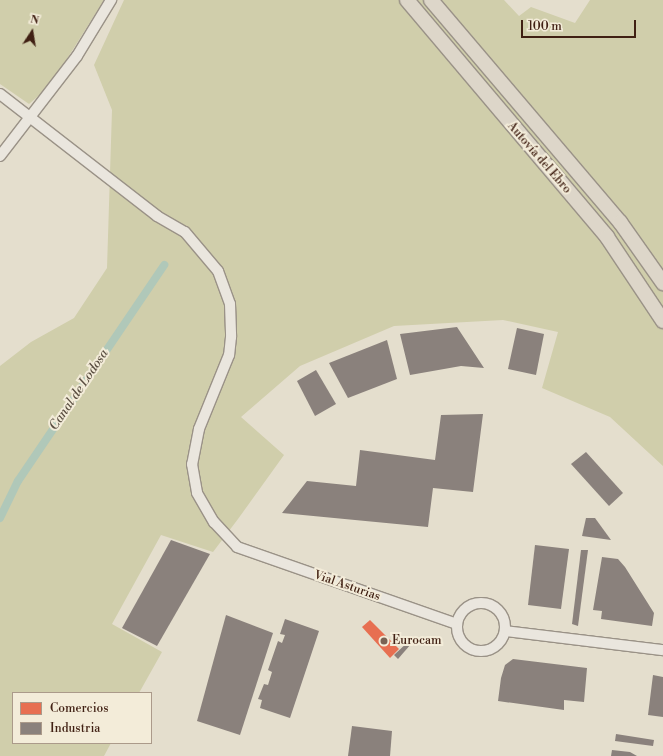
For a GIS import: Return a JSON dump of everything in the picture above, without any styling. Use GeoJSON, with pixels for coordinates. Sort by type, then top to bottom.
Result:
{"type":"FeatureCollection","features":[{"type":"Feature","properties":{"kind":"highway","name":"Autovía del Ebro"},"geometry":{"type":"LineString","coordinates":[[407,0],[607,237],[663,321]]}},
{"type":"Feature","properties":{"kind":"highway","name":"Autovía del Ebro"},"geometry":{"type":"LineString","coordinates":[[431,0],[620,222],[663,283]]}},
{"type":"Feature","properties":{"kind":"highway"},"geometry":{"type":"LineString","coordinates":[[654,307],[663,327]]}},
{"type":"Feature","properties":{"kind":"street"},"geometry":{"type":"LineString","coordinates":[[0,156],[32,118],[101,22],[111,0]]}},
{"type":"Feature","properties":{"kind":"street"},"geometry":{"type":"LineString","coordinates":[[0,94],[32,118]]}},
{"type":"Feature","properties":{"kind":"street","name":"Vial Asturias"},"geometry":{"type":"LineString","coordinates":[[32,118],[158,216],[185,232],[218,271],[230,304],[231,337],[228,355],[199,429],[192,464],[203,508],[237,546],[457,624]]}},
{"type":"Feature","properties":{"kind":"street"},"geometry":{"type":"LineString","coordinates":[[484,603],[501,612],[505,631],[496,647],[478,651],[462,642],[457,624],[466,608],[484,603]]}},
{"type":"Feature","properties":{"kind":"street"},"geometry":{"type":"LineString","coordinates":[[505,631],[663,650]]}},
{"type":"Feature","properties":{"kind":"shaded area"},"geometry":{"type":"Polygon","coordinates":[[[0,0],[104,0],[50,86],[29,104],[0,84],[0,0]]]}},
{"type":"Feature","properties":{"kind":"shaded area"},"geometry":{"type":"Polygon","coordinates":[[[124,0],[504,0],[519,16],[531,7],[575,23],[590,0],[663,0],[663,466],[610,417],[542,388],[558,332],[503,320],[394,326],[300,366],[241,417],[284,455],[238,519],[213,552],[161,535],[112,624],[162,652],[140,692],[12,692],[12,744],[110,744],[104,756],[0,756],[0,366],[31,342],[74,318],[107,268],[112,110],[94,65],[124,0]]]}},
{"type":"Feature","properties":{"kind":"building: Comercios","name":"Eurocam"},"geometry":{"type":"Polygon","coordinates":[[[370,620],[399,649],[390,658],[362,627],[370,620]]]}},
{"type":"Feature","properties":{"kind":"building: Industria"},"geometry":{"type":"Polygon","coordinates":[[[457,327],[484,368],[461,366],[410,375],[400,334],[457,327]]]}},
{"type":"Feature","properties":{"kind":"building: Industria"},"geometry":{"type":"Polygon","coordinates":[[[517,328],[544,334],[536,375],[508,369],[517,328]]]}},
{"type":"Feature","properties":{"kind":"building: Industria"},"geometry":{"type":"Polygon","coordinates":[[[387,340],[397,379],[348,398],[329,363],[387,340]]]}},
{"type":"Feature","properties":{"kind":"building: Industria"},"geometry":{"type":"Polygon","coordinates":[[[316,370],[336,404],[315,416],[297,381],[316,370]]]}},
{"type":"Feature","properties":{"kind":"building: Industria"},"geometry":{"type":"Polygon","coordinates":[[[483,414],[473,492],[433,488],[428,527],[282,513],[307,481],[356,486],[360,450],[435,460],[441,415],[483,414]]]}},
{"type":"Feature","properties":{"kind":"building: Industria"},"geometry":{"type":"Polygon","coordinates":[[[586,452],[623,493],[609,506],[571,464],[586,452]]]}},
{"type":"Feature","properties":{"kind":"building: Industria"},"geometry":{"type":"Polygon","coordinates":[[[586,518],[595,518],[611,540],[582,536],[586,518]]]}},
{"type":"Feature","properties":{"kind":"building: Industria"},"geometry":{"type":"Polygon","coordinates":[[[171,540],[210,554],[157,646],[122,628],[171,540]]]}},
{"type":"Feature","properties":{"kind":"building: Industria"},"geometry":{"type":"Polygon","coordinates":[[[535,545],[569,549],[561,609],[528,605],[535,545]]]}},
{"type":"Feature","properties":{"kind":"building: Industria"},"geometry":{"type":"Polygon","coordinates":[[[581,550],[588,550],[578,626],[572,624],[581,550]]]}},
{"type":"Feature","properties":{"kind":"building: Industria"},"geometry":{"type":"Polygon","coordinates":[[[602,557],[618,559],[625,567],[654,613],[652,626],[601,619],[602,611],[593,610],[602,557]]]}},
{"type":"Feature","properties":{"kind":"building: Industria"},"geometry":{"type":"Polygon","coordinates":[[[226,615],[273,633],[240,735],[197,721],[226,615]]]}},
{"type":"Feature","properties":{"kind":"building: Industria"},"geometry":{"type":"Polygon","coordinates":[[[285,619],[319,631],[290,718],[260,708],[262,700],[258,699],[264,684],[268,685],[272,672],[268,670],[278,641],[282,643],[285,635],[280,634],[285,619]]]}},
{"type":"Feature","properties":{"kind":"building: Industria"},"geometry":{"type":"Polygon","coordinates":[[[409,641],[411,644],[398,659],[394,655],[409,641]]]}},
{"type":"Feature","properties":{"kind":"building: Industria"},"geometry":{"type":"Polygon","coordinates":[[[513,659],[587,668],[584,702],[564,700],[564,710],[498,701],[501,678],[505,665],[513,659]]]}},
{"type":"Feature","properties":{"kind":"building: Industria"},"geometry":{"type":"Polygon","coordinates":[[[653,675],[663,677],[663,717],[648,715],[653,675]]]}},
{"type":"Feature","properties":{"kind":"building: Industria"},"geometry":{"type":"Polygon","coordinates":[[[352,726],[392,731],[390,756],[348,756],[352,726]]]}},
{"type":"Feature","properties":{"kind":"building: Industria"},"geometry":{"type":"Polygon","coordinates":[[[616,734],[654,740],[653,746],[615,741],[616,734]]]}},
{"type":"Feature","properties":{"kind":"building: Industria"},"geometry":{"type":"Polygon","coordinates":[[[612,750],[630,752],[637,756],[611,756],[612,750]]]}},
{"type":"Feature","properties":{"kind":"waterway","name":"Canal de Lodosa"},"geometry":{"type":"LineString","coordinates":[[0,518],[18,481],[164,265]]}},
{"type":"Feature","properties":{"kind":"place","name":"Eurocam"},"geometry":{"type":"Point","coordinates":[384,641]}}]}
